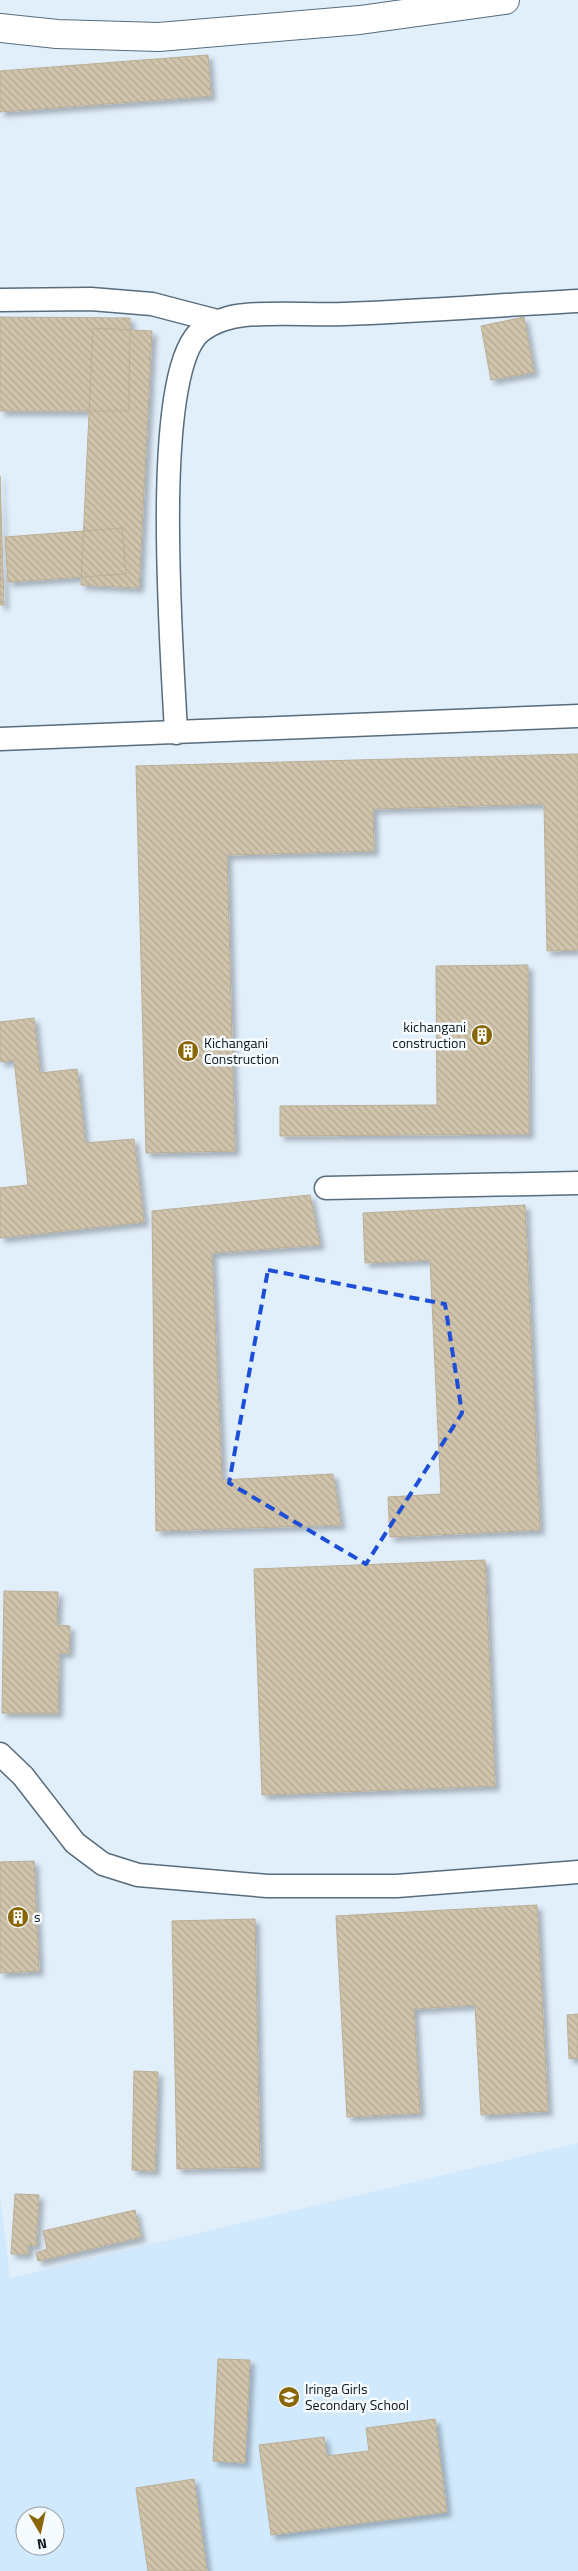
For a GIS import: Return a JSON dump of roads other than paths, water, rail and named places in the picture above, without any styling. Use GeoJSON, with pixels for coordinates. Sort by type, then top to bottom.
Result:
{"type":"FeatureCollection","features":[{"type":"Feature","properties":{"kind":"street"},"geometry":{"type":"LineString","coordinates":[[0,28],[57,34],[159,37],[360,20],[505,0]]}},
{"type":"Feature","properties":{"kind":"lane"},"geometry":{"type":"LineString","coordinates":[[0,300],[91,299],[152,304],[217,321]]}},
{"type":"Feature","properties":{"kind":"lane"},"geometry":{"type":"LineString","coordinates":[[176,733],[169,565],[169,449],[181,365],[193,339],[217,321],[244,315],[345,314],[578,301]]}},
{"type":"Feature","properties":{"kind":"lane"},"geometry":{"type":"LineString","coordinates":[[0,739],[578,716]]}},
{"type":"Feature","properties":{"kind":"lane"},"geometry":{"type":"LineString","coordinates":[[326,1188],[578,1183]]}},
{"type":"Feature","properties":{"kind":"lane"},"geometry":{"type":"LineString","coordinates":[[0,1754],[23,1776],[76,1843],[102,1864],[138,1875],[267,1886],[397,1886],[578,1872]]}},
{"type":"Feature","properties":{"kind":"place","name":"kichangani construction"},"geometry":{"type":"Point","coordinates":[482,1035]}},
{"type":"Feature","properties":{"kind":"place","name":"Kichangani Construction"},"geometry":{"type":"Point","coordinates":[188,1051]}},
{"type":"Feature","properties":{"kind":"place","name":"s"},"geometry":{"type":"Point","coordinates":[18,1917]}},
{"type":"Feature","properties":{"kind":"place","name":"Iringa Girls Secondary School"},"geometry":{"type":"Point","coordinates":[289,2397]}}]}
